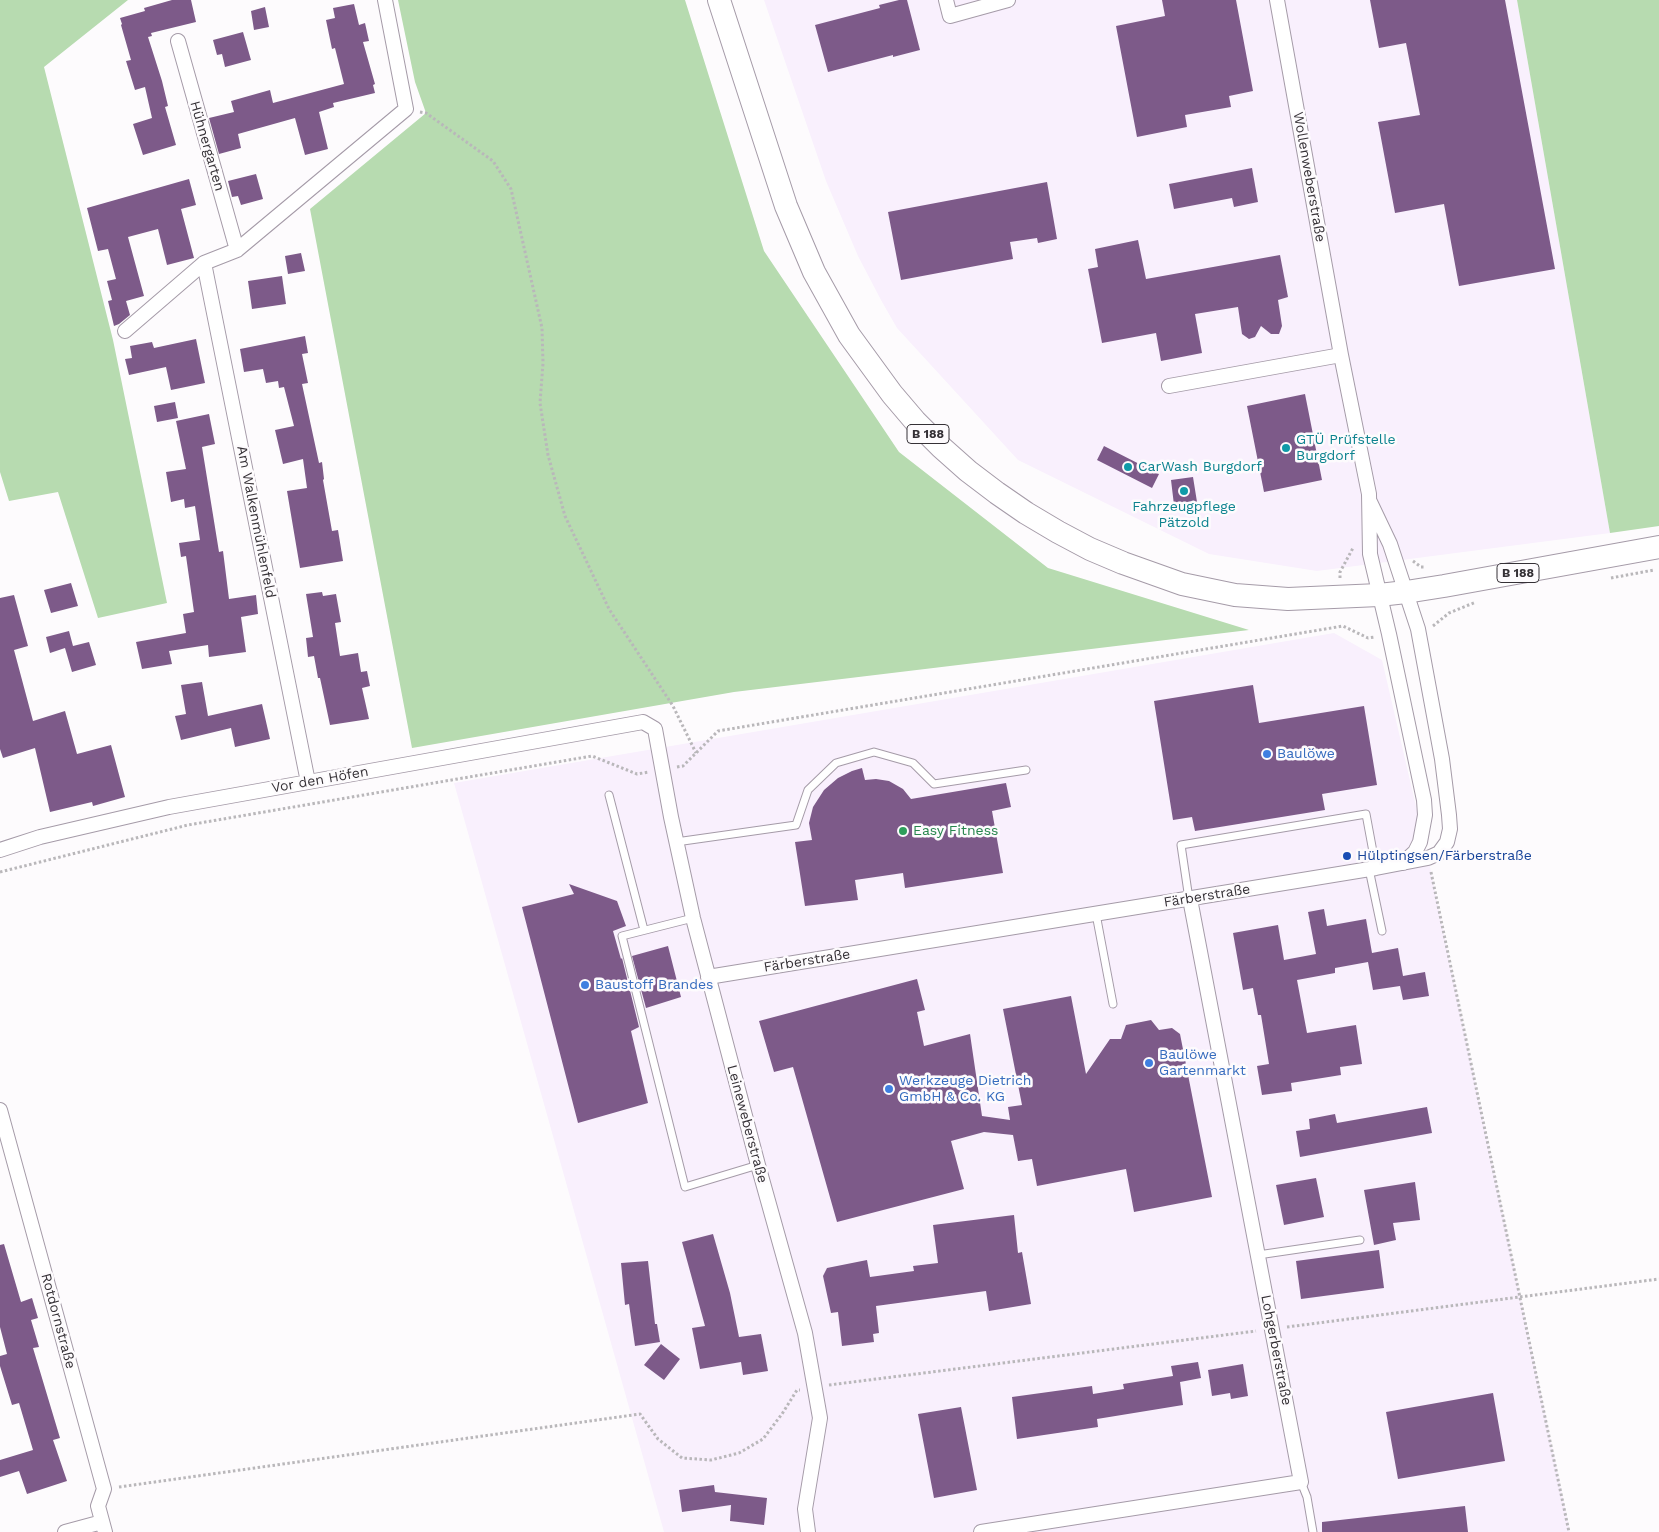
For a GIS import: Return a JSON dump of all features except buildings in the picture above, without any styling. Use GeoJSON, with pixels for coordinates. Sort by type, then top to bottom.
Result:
{"type":"FeatureCollection","features":[{"type":"Feature","properties":{"kind":"main road","name":"B 188"},"geometry":{"type":"LineString","coordinates":[[719,0],[786,206],[814,272],[849,335],[869,365],[915,421],[968,471],[1034,518],[1090,549],[1157,576],[1208,590],[1261,598],[1315,599],[1380,596],[1452,585],[1659,547]]}},
{"type":"Feature","properties":{"kind":"street"},"geometry":{"type":"LineString","coordinates":[[125,331],[204,263],[237,250],[406,109],[385,0]]}},
{"type":"Feature","properties":{"kind":"street"},"geometry":{"type":"LineString","coordinates":[[946,0],[950,16],[1008,0]]}},
{"type":"Feature","properties":{"kind":"street","name":"Wollenweberstraße"},"geometry":{"type":"LineString","coordinates":[[1277,0],[1341,355],[1370,502],[1370,554],[1424,800],[1420,842],[1415,852],[1402,863]]}},
{"type":"Feature","properties":{"kind":"street","name":"Hühnergarten"},"geometry":{"type":"LineString","coordinates":[[178,41],[237,250]]}},
{"type":"Feature","properties":{"kind":"street","name":"Am Walkenmühlenfeld"},"geometry":{"type":"LineString","coordinates":[[204,263],[308,782]]}},
{"type":"Feature","properties":{"kind":"street"},"geometry":{"type":"LineString","coordinates":[[1169,386],[1341,355]]}},
{"type":"Feature","properties":{"kind":"street","name":"Wollenweberstraße"},"geometry":{"type":"LineString","coordinates":[[1370,502],[1390,544],[1406,592]]}},
{"type":"Feature","properties":{"kind":"street","name":"Färberstraße"},"geometry":{"type":"LineString","coordinates":[[708,977],[1373,868],[1428,858],[1439,853],[1447,842],[1450,829],[1442,759],[1420,638],[1406,592]]}},
{"type":"Feature","properties":{"kind":"street","name":"Vor den Höfen"},"geometry":{"type":"LineString","coordinates":[[0,850],[40,837],[169,806],[643,722]]}},
{"type":"Feature","properties":{"kind":"street","name":"Leineweberstraße"},"geometry":{"type":"LineString","coordinates":[[643,722],[655,730],[676,842],[693,918],[758,1165],[805,1333],[820,1418],[805,1509],[808,1532]]}},
{"type":"Feature","properties":{"kind":"street","name":"Lohgerberstraße"},"geometry":{"type":"LineString","coordinates":[[1190,899],[1302,1482]]}},
{"type":"Feature","properties":{"kind":"street","name":"Rotdornstraße"},"geometry":{"type":"LineString","coordinates":[[0,1110],[104,1489],[98,1506],[104,1527]]}},
{"type":"Feature","properties":{"kind":"street"},"geometry":{"type":"LineString","coordinates":[[981,1532],[1302,1482]]}},
{"type":"Feature","properties":{"kind":"street"},"geometry":{"type":"LineString","coordinates":[[65,1532],[104,1527]]}},
{"type":"Feature","properties":{"kind":"lane"},"geometry":{"type":"LineString","coordinates":[[676,842],[796,825],[808,790],[836,763],[874,752],[913,763],[934,784],[1026,770]]}},
{"type":"Feature","properties":{"kind":"lane"},"geometry":{"type":"LineString","coordinates":[[609,795],[644,930]]}},
{"type":"Feature","properties":{"kind":"lane"},"geometry":{"type":"LineString","coordinates":[[1190,899],[1181,845],[1366,814],[1382,931]]}},
{"type":"Feature","properties":{"kind":"lane"},"geometry":{"type":"LineString","coordinates":[[1096,914],[1113,1004]]}},
{"type":"Feature","properties":{"kind":"lane"},"geometry":{"type":"LineString","coordinates":[[693,918],[622,936],[685,1187],[758,1165]]}},
{"type":"Feature","properties":{"kind":"lane"},"geometry":{"type":"LineString","coordinates":[[1258,1255],[1360,1240]]}},
{"type":"Feature","properties":{"kind":"lane"},"geometry":{"type":"LineString","coordinates":[[1302,1482],[1307,1497],[1313,1532]]}},
{"type":"Feature","properties":{"kind":"path"},"geometry":{"type":"LineString","coordinates":[[406,109],[426,113],[493,162],[510,189],[542,328],[543,363],[540,403],[548,455],[565,516],[609,609],[673,706],[696,754]]}},
{"type":"Feature","properties":{"kind":"path"},"geometry":{"type":"LineString","coordinates":[[1435,626],[1449,613]]}},
{"type":"Feature","properties":{"kind":"path"},"geometry":{"type":"LineString","coordinates":[[0,872],[188,825],[592,756],[637,774],[683,766],[718,731],[728,729],[1343,626],[1368,638]]}},
{"type":"Feature","properties":{"kind":"path"},"geometry":{"type":"LineString","coordinates":[[1428,858],[1569,1532]]}},
{"type":"Feature","properties":{"kind":"path"},"geometry":{"type":"LineString","coordinates":[[104,1489],[640,1414],[658,1440],[682,1458],[711,1460],[739,1453],[762,1439],[782,1414],[797,1390],[815,1386],[1659,1280]]}},
{"type":"Feature","properties":{"kind":"shaded area"},"geometry":{"type":"Polygon","coordinates":[[[764,0],[1517,0],[1610,533],[1317,571],[1209,554],[1018,460],[897,328],[881,300],[858,256],[826,181],[764,0]]]}},
{"type":"Feature","properties":{"kind":"shaded area"},"geometry":{"type":"Polygon","coordinates":[[[1334,633],[1382,660],[1428,858],[1570,1532],[664,1532],[454,783],[1334,633]]]}},
{"type":"Feature","properties":{"kind":"green space"},"geometry":{"type":"Polygon","coordinates":[[[0,0],[128,0],[44,67],[113,340],[167,603],[98,618],[58,492],[9,501],[0,472],[0,0]]]}},
{"type":"Feature","properties":{"kind":"green space"},"geometry":{"type":"Polygon","coordinates":[[[398,0],[685,0],[764,251],[899,452],[1048,568],[1249,630],[734,692],[412,748],[310,209],[426,113],[415,82],[398,0]]]}},
{"type":"Feature","properties":{"kind":"green space"},"geometry":{"type":"Polygon","coordinates":[[[1517,0],[1659,0],[1659,526],[1610,533],[1517,0]]]}},
{"type":"Feature","properties":{"kind":"place","name":"GTÜ Prüfstelle Burgdorf"},"geometry":{"type":"Point","coordinates":[1286,448]}},
{"type":"Feature","properties":{"kind":"place","name":"CarWash Burgdorf"},"geometry":{"type":"Point","coordinates":[1128,467]}},
{"type":"Feature","properties":{"kind":"place","name":"Fahrzeugpflege Pätzold"},"geometry":{"type":"Point","coordinates":[1184,491]}},
{"type":"Feature","properties":{"kind":"place","name":"Baulöwe"},"geometry":{"type":"Point","coordinates":[1267,754]}},
{"type":"Feature","properties":{"kind":"place","name":"Easy Fitness"},"geometry":{"type":"Point","coordinates":[903,831]}},
{"type":"Feature","properties":{"kind":"place","name":"Hülptingsen/Färberstraße"},"geometry":{"type":"Point","coordinates":[1347,856]}},
{"type":"Feature","properties":{"kind":"place","name":"Baustoff Brandes"},"geometry":{"type":"Point","coordinates":[585,985]}},
{"type":"Feature","properties":{"kind":"place","name":"Baulöwe Gartenmarkt"},"geometry":{"type":"Point","coordinates":[1149,1063]}},
{"type":"Feature","properties":{"kind":"place","name":"Werkzeuge Dietrich GmbH & Co. KG"},"geometry":{"type":"Point","coordinates":[889,1089]}}]}
